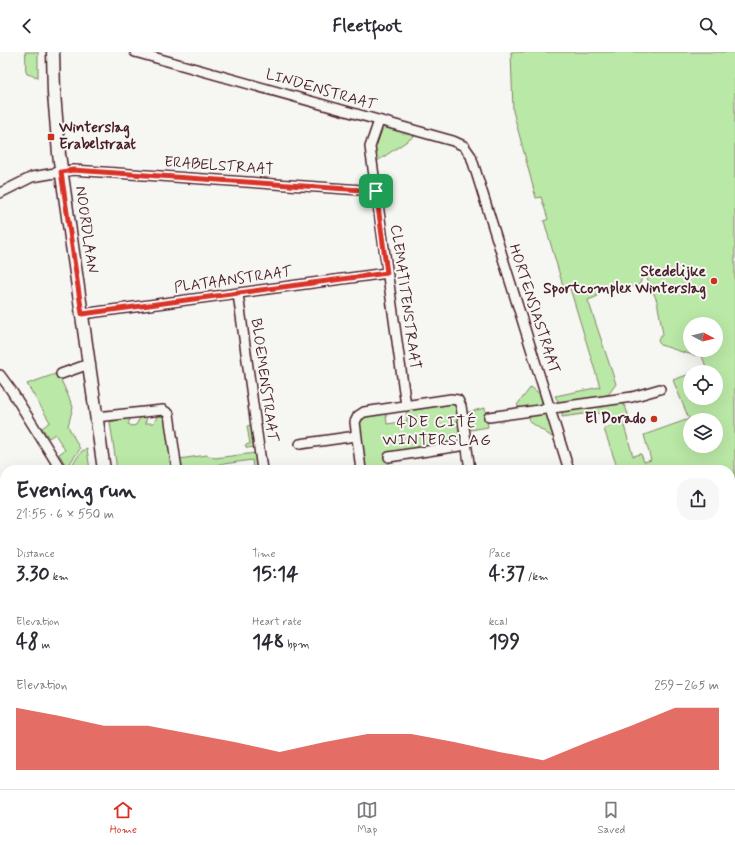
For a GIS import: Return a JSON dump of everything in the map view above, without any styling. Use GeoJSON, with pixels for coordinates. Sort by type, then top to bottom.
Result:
{"type":"FeatureCollection","features":[{"type":"Feature","properties":{"kind":"street","name":"NOORDLAAN"},"geometry":{"type":"LineString","coordinates":[[53,52],[54,93],[61,172],[103,465]]}},
{"type":"Feature","properties":{"kind":"street","name":"LINDENSTRAAT"},"geometry":{"type":"LineString","coordinates":[[135,52],[453,141],[464,146],[471,156]]}},
{"type":"Feature","properties":{"kind":"street","name":"CLEMATITENSTRAAT"},"geometry":{"type":"LineString","coordinates":[[379,121],[370,147],[406,406]]}},
{"type":"Feature","properties":{"kind":"street","name":"HORTENSIASTRAAT"},"geometry":{"type":"LineString","coordinates":[[471,156],[568,465]]}},
{"type":"Feature","properties":{"kind":"street","name":"ERABELSTRAAT"},"geometry":{"type":"LineString","coordinates":[[0,193],[32,177],[73,170],[376,191]]}},
{"type":"Feature","properties":{"kind":"street","name":"PLATAANSTRAAT"},"geometry":{"type":"LineString","coordinates":[[82,314],[387,273]]}},
{"type":"Feature","properties":{"kind":"street","name":"BLOEMENSTRAAT"},"geometry":{"type":"LineString","coordinates":[[238,294],[261,465]]}},
{"type":"Feature","properties":{"kind":"street"},"geometry":{"type":"LineString","coordinates":[[61,374],[89,364]]}},
{"type":"Feature","properties":{"kind":"street"},"geometry":{"type":"LineString","coordinates":[[0,375],[59,465]]}},
{"type":"Feature","properties":{"kind":"street"},"geometry":{"type":"LineString","coordinates":[[489,417],[632,397],[660,389]]}},
{"type":"Feature","properties":{"kind":"street"},"geometry":{"type":"LineString","coordinates":[[360,465],[355,422],[358,416],[364,412],[451,399],[458,400],[464,425],[469,465]]}},
{"type":"Feature","properties":{"kind":"street"},"geometry":{"type":"LineString","coordinates":[[96,417],[163,410],[169,414],[175,465]]}},
{"type":"Feature","properties":{"kind":"street"},"geometry":{"type":"LineString","coordinates":[[300,444],[356,436]]}},
{"type":"Feature","properties":{"kind":"street"},"geometry":{"type":"LineString","coordinates":[[389,457],[466,445]]}},
{"type":"Feature","properties":{"kind":"green space"},"geometry":{"type":"Polygon","coordinates":[[[25,52],[38,52],[38,77],[27,74],[25,52]]]}},
{"type":"Feature","properties":{"kind":"green space"},"geometry":{"type":"Polygon","coordinates":[[[511,52],[735,52],[735,465],[616,465],[604,429],[614,425],[610,411],[599,414],[597,412],[562,417],[562,413],[565,410],[620,402],[625,406],[629,417],[622,419],[633,456],[641,454],[644,462],[651,460],[644,435],[683,421],[683,453],[723,453],[723,413],[687,413],[683,405],[723,405],[723,365],[705,365],[702,357],[723,357],[723,317],[683,317],[683,352],[660,345],[658,340],[663,334],[657,301],[644,271],[640,284],[632,287],[625,285],[598,293],[596,297],[588,300],[616,384],[608,395],[562,403],[558,401],[555,396],[600,387],[569,285],[563,286],[544,221],[548,219],[541,197],[536,198],[513,111],[511,52]]]}},
{"type":"Feature","properties":{"kind":"green space"},"geometry":{"type":"Polygon","coordinates":[[[388,126],[416,135],[376,162],[374,148],[382,127],[388,126]]]}},
{"type":"Feature","properties":{"kind":"green space"},"geometry":{"type":"Polygon","coordinates":[[[58,373],[73,407],[68,426],[80,449],[67,465],[65,465],[59,454],[65,450],[55,434],[49,438],[42,428],[50,422],[27,384],[58,373]]]}},
{"type":"Feature","properties":{"kind":"green space"},"geometry":{"type":"Polygon","coordinates":[[[683,376],[683,404],[673,380],[683,376]]]}},
{"type":"Feature","properties":{"kind":"green space"},"geometry":{"type":"Polygon","coordinates":[[[531,387],[541,395],[542,404],[521,409],[517,405],[531,387]]]}},
{"type":"Feature","properties":{"kind":"green space"},"geometry":{"type":"Polygon","coordinates":[[[451,404],[456,406],[458,410],[461,435],[457,442],[388,452],[389,465],[365,465],[360,424],[364,418],[386,414],[387,424],[407,421],[406,411],[451,404]]]}},
{"type":"Feature","properties":{"kind":"green space"},"geometry":{"type":"Polygon","coordinates":[[[485,408],[488,427],[471,430],[468,412],[485,408]]]}},
{"type":"Feature","properties":{"kind":"green space"},"geometry":{"type":"Polygon","coordinates":[[[158,414],[166,419],[172,465],[116,465],[110,422],[131,417],[128,424],[132,426],[136,425],[141,416],[148,415],[145,423],[154,423],[158,414]]]}},
{"type":"Feature","properties":{"kind":"green space"},"geometry":{"type":"Polygon","coordinates":[[[543,414],[548,416],[555,435],[552,437],[529,421],[531,415],[543,414]]]}},
{"type":"Feature","properties":{"kind":"green space"},"geometry":{"type":"Polygon","coordinates":[[[252,425],[255,447],[247,448],[245,445],[250,444],[247,426],[252,425]]]}},
{"type":"Feature","properties":{"kind":"green space"},"geometry":{"type":"Polygon","coordinates":[[[87,449],[89,465],[72,465],[82,451],[87,449]]]}},
{"type":"Feature","properties":{"kind":"green space"},"geometry":{"type":"Polygon","coordinates":[[[256,453],[258,465],[253,465],[252,460],[216,465],[180,465],[179,459],[207,455],[215,458],[256,453]]]}},
{"type":"Feature","properties":{"kind":"place","name":"Winterslag Erabelstraat"},"geometry":{"type":"Point","coordinates":[51,137]}},
{"type":"Feature","properties":{"kind":"place","name":"Stedelijke Sportcomplex Winterslag"},"geometry":{"type":"Point","coordinates":[714,281]}},
{"type":"Feature","properties":{"kind":"place","name":"El Dorado"},"geometry":{"type":"Point","coordinates":[654,419]}},
{"type":"Feature","properties":{"kind":"district","name":"4DE CITÉ WINTERSLAG"},"geometry":{"type":"Point","coordinates":[437,431]}},
{"type":"Feature","properties":{"kind":"route"},"geometry":{"type":"LineString","coordinates":[[73,170],[376,191],[387,273],[82,314],[61,172],[73,170]]}}]}
